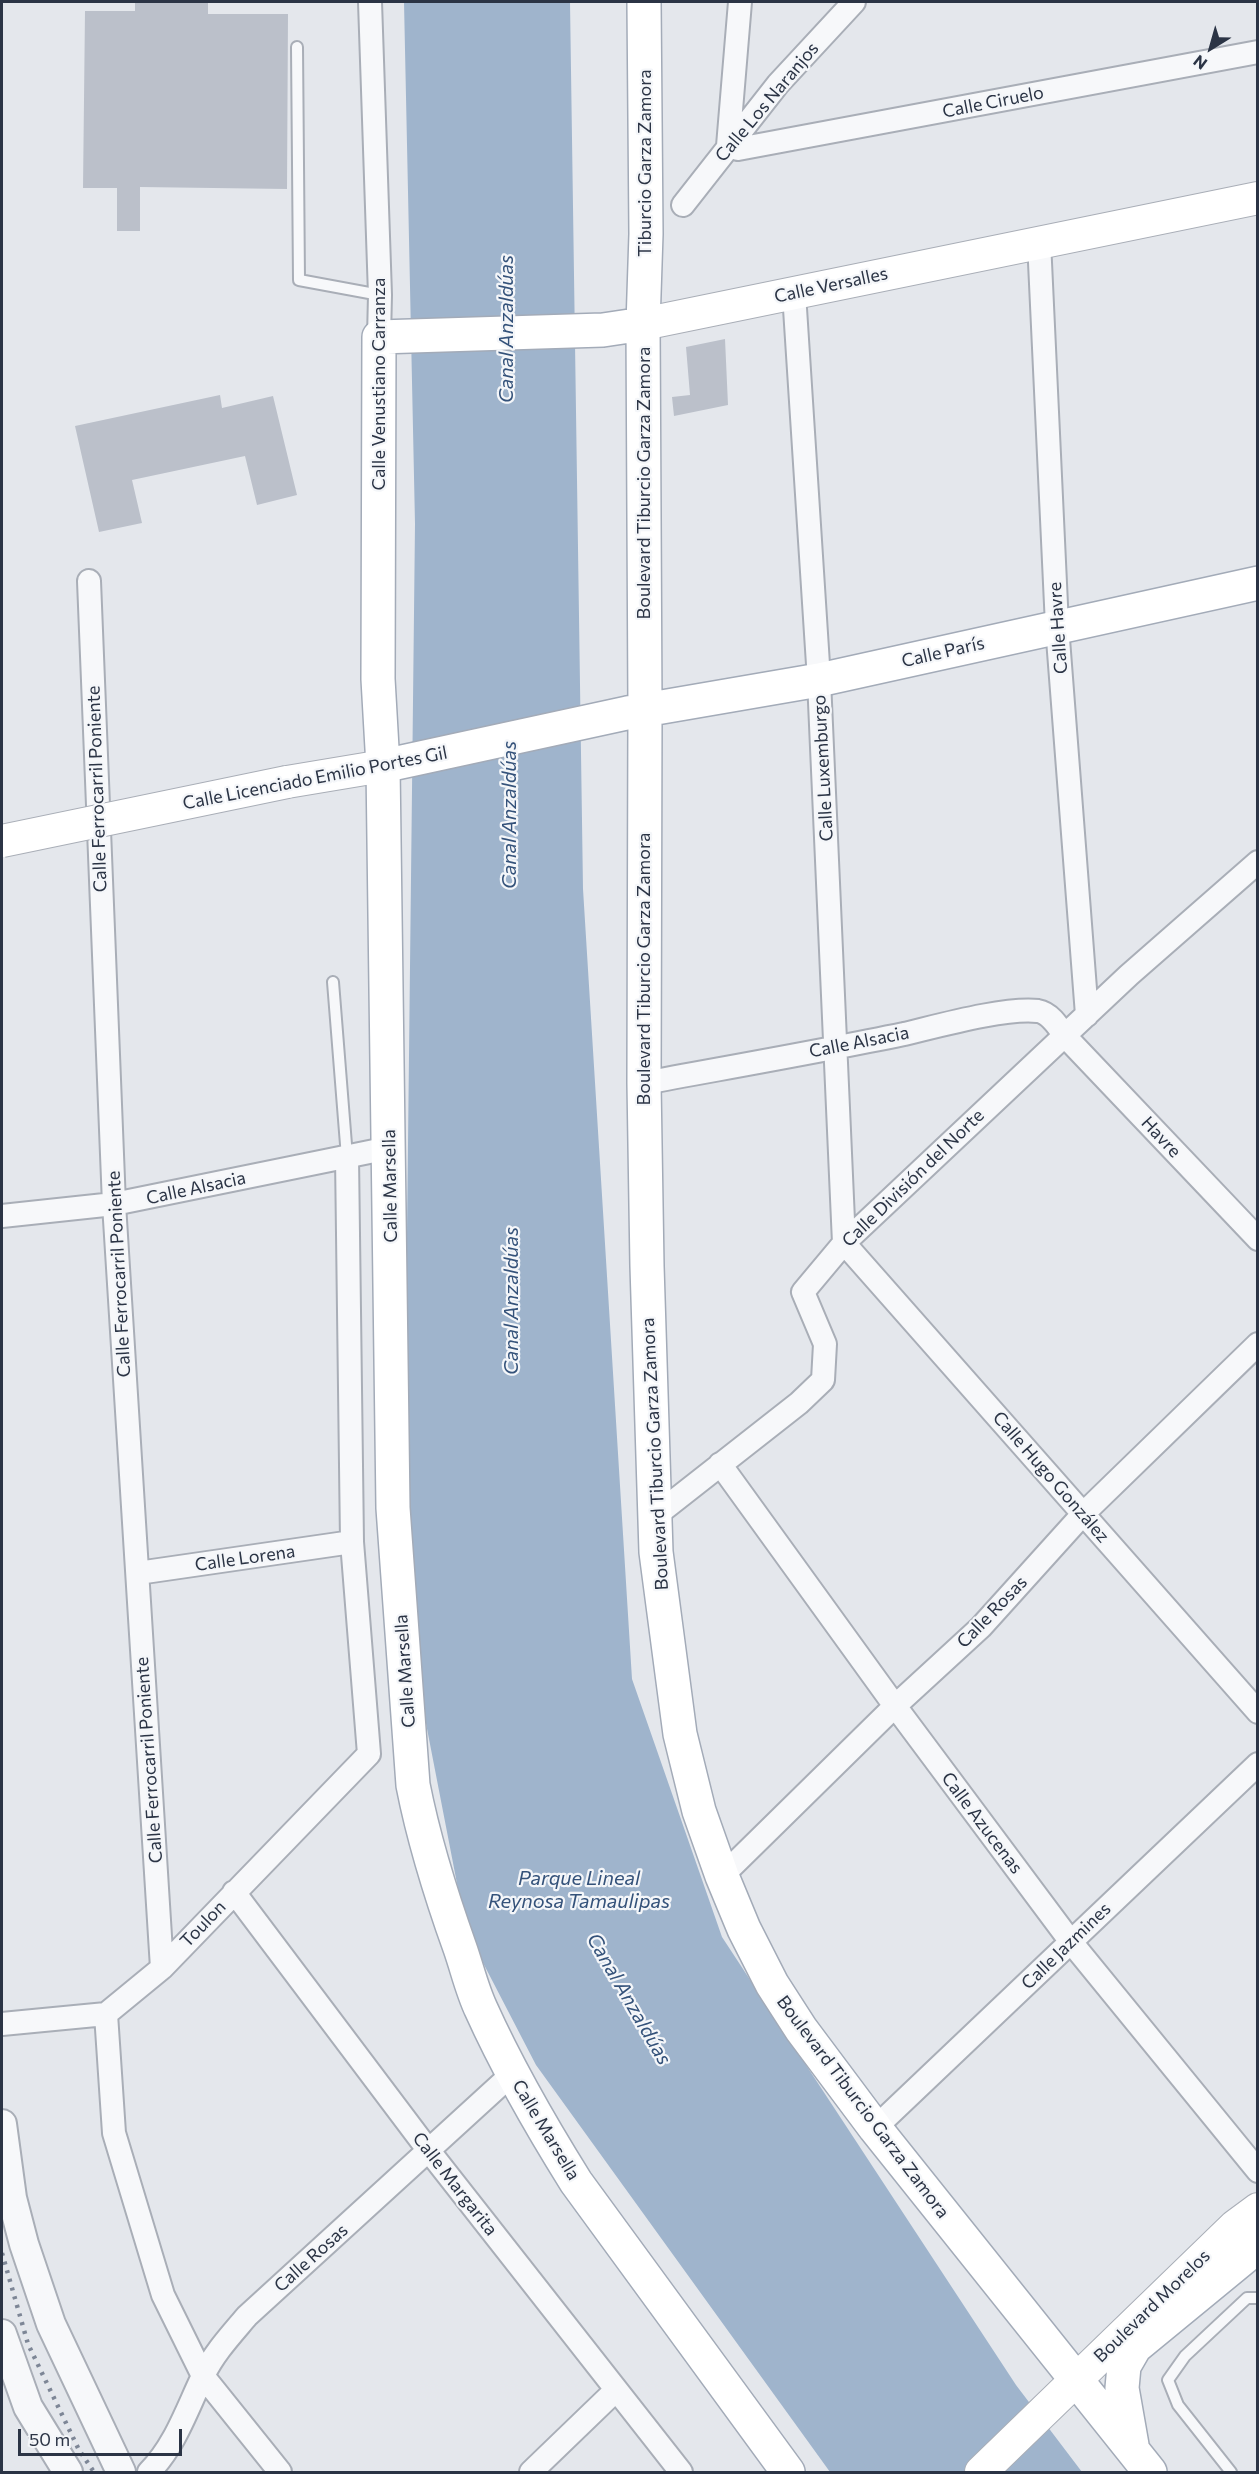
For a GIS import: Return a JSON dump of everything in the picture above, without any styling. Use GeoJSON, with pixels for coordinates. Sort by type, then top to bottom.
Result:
{"type":"FeatureCollection","features":[{"type":"Feature","properties":{"kind":"main road","name":"Boulevard Tiburcio Garza Zamora"},"geometry":{"type":"LineString","coordinates":[[624,2],[627,250],[623,327],[636,711],[656,1552],[680,1734],[699,1811],[722,1876],[748,1938],[772,1984],[801,2029],[875,2128],[1141,2461]]}},
{"type":"Feature","properties":{"kind":"main road","name":"Tiburcio Garza Zamora"},"geometry":{"type":"LineString","coordinates":[[623,327],[646,234],[644,2]]}},
{"type":"Feature","properties":{"kind":"main road","name":"Calle Versalles"},"geometry":{"type":"LineString","coordinates":[[390,336],[623,327],[1257,198]]}},
{"type":"Feature","properties":{"kind":"main road","name":"Calle Venustiano Carranza"},"geometry":{"type":"LineString","coordinates":[[390,336],[378,679],[396,763]]}},
{"type":"Feature","properties":{"kind":"main road","name":"Calle París"},"geometry":{"type":"LineString","coordinates":[[636,711],[819,680],[1257,583]]}},
{"type":"Feature","properties":{"kind":"main road","name":"Calle Licenciado Emilio Portes Gil"},"geometry":{"type":"LineString","coordinates":[[2,841],[287,782],[396,763],[636,711]]}},
{"type":"Feature","properties":{"kind":"main road","name":"Calle Marsella"},"geometry":{"type":"LineString","coordinates":[[396,763],[389,1148],[393,1508],[413,1785],[421,1825],[447,1912],[480,2007],[512,2073],[548,2138],[576,2182],[788,2472]]}},
{"type":"Feature","properties":{"kind":"main road","name":"Boulevard Morelos"},"geometry":{"type":"LineString","coordinates":[[981,2472],[1235,2226],[1257,2209]]}},
{"type":"Feature","properties":{"kind":"main road"},"geometry":{"type":"LineString","coordinates":[[1141,2461],[1122,2388],[1124,2366],[1135,2348],[1257,2246]]}},
{"type":"Feature","properties":{"kind":"street","name":"Calle Venustiano Carranza"},"geometry":{"type":"LineString","coordinates":[[370,2],[380,295],[390,336]]}},
{"type":"Feature","properties":{"kind":"street"},"geometry":{"type":"LineString","coordinates":[[728,146],[740,2]]}},
{"type":"Feature","properties":{"kind":"street","name":"Calle Los Naranjos"},"geometry":{"type":"LineString","coordinates":[[683,206],[778,84],[854,2]]}},
{"type":"Feature","properties":{"kind":"street","name":"Calle Ciruelo"},"geometry":{"type":"LineString","coordinates":[[728,146],[738,149],[788,141],[1257,52]]}},
{"type":"Feature","properties":{"kind":"street","name":"Calle Havre"},"geometry":{"type":"LineString","coordinates":[[1039,241],[1057,626],[1087,1015]]}},
{"type":"Feature","properties":{"kind":"street","name":"Calle Luxemburgo"},"geometry":{"type":"LineString","coordinates":[[794,293],[819,680],[844,1243]]}},
{"type":"Feature","properties":{"kind":"street","name":"Calle Ferrocarril Poniente"},"geometry":{"type":"LineString","coordinates":[[88,581],[114,1204],[162,1968]]}},
{"type":"Feature","properties":{"kind":"street","name":"Calle División del Norte"},"geometry":{"type":"LineString","coordinates":[[655,1515],[799,1403],[823,1380],[825,1344],[803,1292],[844,1243],[1064,1035],[1257,862]]}},
{"type":"Feature","properties":{"kind":"street","name":"Calle Alsacia"},"geometry":{"type":"LineString","coordinates":[[644,1083],[836,1048],[1018,1011],[1041,1011],[1053,1019],[1064,1035]]}},
{"type":"Feature","properties":{"kind":"street","name":"Havre"},"geometry":{"type":"LineString","coordinates":[[1064,1035],[1257,1239]]}},
{"type":"Feature","properties":{"kind":"street","name":"Calle Alsacia"},"geometry":{"type":"LineString","coordinates":[[2,1216],[114,1204],[389,1148]]}},
{"type":"Feature","properties":{"kind":"street"},"geometry":{"type":"LineString","coordinates":[[346,1157],[352,1542]]}},
{"type":"Feature","properties":{"kind":"street","name":"Calle Hugo González"},"geometry":{"type":"LineString","coordinates":[[844,1243],[1257,1712]]}},
{"type":"Feature","properties":{"kind":"street","name":"Calle Rosas"},"geometry":{"type":"LineString","coordinates":[[722,1876],[895,1706],[981,1627],[1083,1514],[1257,1344]]}},
{"type":"Feature","properties":{"kind":"street","name":"Calle Azucenas"},"geometry":{"type":"LineString","coordinates":[[720,1464],[895,1706],[1071,1942],[1257,2171]]}},
{"type":"Feature","properties":{"kind":"street","name":"Calle Lorena"},"geometry":{"type":"LineString","coordinates":[[138,1573],[352,1542]]}},
{"type":"Feature","properties":{"kind":"street","name":"Toulon"},"geometry":{"type":"LineString","coordinates":[[106,2014],[162,1968],[369,1754],[352,1542]]}},
{"type":"Feature","properties":{"kind":"street","name":"Calle Jazmines"},"geometry":{"type":"LineString","coordinates":[[875,2128],[1257,1764]]}},
{"type":"Feature","properties":{"kind":"street","name":"Calle Margarita"},"geometry":{"type":"LineString","coordinates":[[234,1892],[429,2151],[615,2391],[681,2472]]}},
{"type":"Feature","properties":{"kind":"street"},"geometry":{"type":"LineString","coordinates":[[2,2024],[106,2014],[114,2133],[163,2295],[203,2376],[280,2472]]}},
{"type":"Feature","properties":{"kind":"street","name":"Calle Rosas"},"geometry":{"type":"LineString","coordinates":[[149,2472],[160,2461],[191,2406],[203,2376],[220,2347],[247,2316],[512,2073]]}},
{"type":"Feature","properties":{"kind":"street"},"geometry":{"type":"LineString","coordinates":[[2,2124],[12,2198],[27,2254],[51,2324],[122,2472]]}},
{"type":"Feature","properties":{"kind":"street"},"geometry":{"type":"LineString","coordinates":[[2,2334],[28,2407],[68,2472]]}},
{"type":"Feature","properties":{"kind":"street"},"geometry":{"type":"LineString","coordinates":[[531,2472],[615,2391]]}},
{"type":"Feature","properties":{"kind":"lane"},"geometry":{"type":"LineString","coordinates":[[297,47],[299,280],[380,295]]}},
{"type":"Feature","properties":{"kind":"lane"},"geometry":{"type":"LineString","coordinates":[[333,982],[346,1157]]}},
{"type":"Feature","properties":{"kind":"lane"},"geometry":{"type":"LineString","coordinates":[[1232,2472],[1178,2404],[1168,2380],[1185,2356],[1247,2298],[1257,2298]]}},
{"type":"Feature","properties":{"kind":"water","name":"Parque Lineal Reynosa Tamaulipas"},"geometry":{"type":"Polygon","coordinates":[[[404,2],[570,2],[583,889],[632,1679],[722,1937],[1016,2385],[1082,2472],[830,2472],[536,2065],[466,1930],[417,1677],[404,1497],[415,524],[404,2]]]}},
{"type":"Feature","properties":{"kind":"building"},"geometry":{"type":"Polygon","coordinates":[[[135,2],[208,2],[208,14],[288,14],[287,189],[140,187],[140,231],[117,231],[117,188],[83,188],[85,11],[135,11],[135,2]]]}},
{"type":"Feature","properties":{"kind":"building"},"geometry":{"type":"Polygon","coordinates":[[[725,339],[728,405],[674,416],[672,397],[690,395],[686,347],[725,339]]]}},
{"type":"Feature","properties":{"kind":"building"},"geometry":{"type":"Polygon","coordinates":[[[220,395],[222,408],[273,396],[297,495],[257,505],[245,456],[132,480],[142,523],[99,532],[75,426],[220,395]]]}},
{"type":"Feature","properties":{"kind":"railway"},"geometry":{"type":"LineString","coordinates":[[2,2253],[28,2344],[79,2450],[94,2472]]}},
{"type":"Feature","properties":{"kind":"water label","name":"Canal Anzaldúas"},"geometry":{"type":"Point","coordinates":[506,329]}},
{"type":"Feature","properties":{"kind":"water label","name":"Canal Anzaldúas"},"geometry":{"type":"Point","coordinates":[509,815]}},
{"type":"Feature","properties":{"kind":"water label","name":"Canal Anzaldúas"},"geometry":{"type":"Point","coordinates":[511,1301]}},
{"type":"Feature","properties":{"kind":"water label","name":"Canal Anzaldúas"},"geometry":{"type":"Point","coordinates":[629,1999]}}]}
